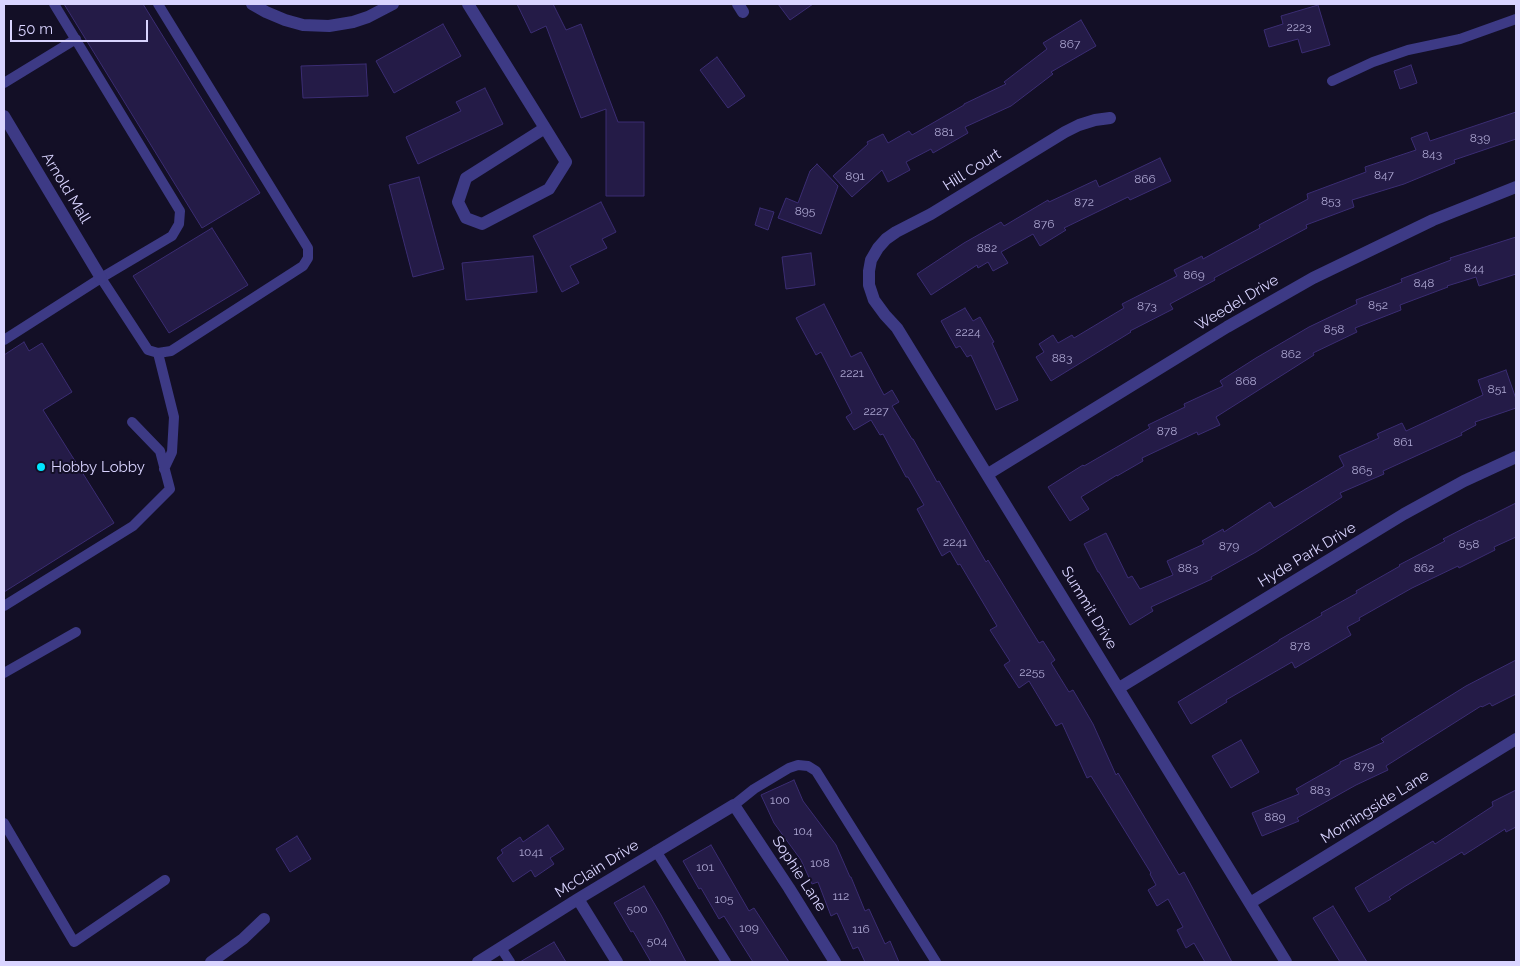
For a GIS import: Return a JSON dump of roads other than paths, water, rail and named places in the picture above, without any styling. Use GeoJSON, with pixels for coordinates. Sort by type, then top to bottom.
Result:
{"type":"FeatureCollection","features":[{"type":"Feature","properties":{"kind":"street"},"geometry":{"type":"LineString","coordinates":[[252,4],[285,20],[303,24],[329,26],[368,17],[393,4]]}},
{"type":"Feature","properties":{"kind":"street"},"geometry":{"type":"LineString","coordinates":[[468,4],[545,128],[566,162],[549,188],[482,224],[466,218],[458,202],[466,178],[545,128]]}},
{"type":"Feature","properties":{"kind":"street","name":"Arnold Mall"},"geometry":{"type":"LineString","coordinates":[[4,116],[101,278]]}},
{"type":"Feature","properties":{"kind":"street","name":"Hill Court"},"geometry":{"type":"LineString","coordinates":[[869,271],[871,260],[878,248],[896,232],[931,214],[1065,132],[1095,120],[1110,118]]}},
{"type":"Feature","properties":{"kind":"street","name":"Weedel Drive"},"geometry":{"type":"LineString","coordinates":[[988,474],[1227,327],[1306,282],[1434,220],[1516,187]]}},
{"type":"Feature","properties":{"kind":"street","name":"Summit Drive"},"geometry":{"type":"LineString","coordinates":[[869,271],[869,285],[874,300],[897,328],[988,474],[1286,962]]}},
{"type":"Feature","properties":{"kind":"street","name":"Hyde Park Drive"},"geometry":{"type":"LineString","coordinates":[[1119,688],[1404,514],[1464,481],[1516,457]]}},
{"type":"Feature","properties":{"kind":"street","name":"Morningside Lane"},"geometry":{"type":"LineString","coordinates":[[1250,903],[1516,739]]}},
{"type":"Feature","properties":{"kind":"street","name":"McClain Drive"},"geometry":{"type":"LineString","coordinates":[[478,962],[734,805]]}},
{"type":"Feature","properties":{"kind":"street","name":"Sophie Lane"},"geometry":{"type":"LineString","coordinates":[[734,805],[835,962]]}},
{"type":"Feature","properties":{"kind":"street"},"geometry":{"type":"LineString","coordinates":[[578,899],[617,962]]}},
{"type":"Feature","properties":{"kind":"street"},"geometry":{"type":"LineString","coordinates":[[211,962],[243,938],[264,919]]}},
{"type":"Feature","properties":{"kind":"lane"},"geometry":{"type":"LineString","coordinates":[[4,340],[101,278],[172,236],[179,224],[180,211],[54,4]]}},
{"type":"Feature","properties":{"kind":"lane"},"geometry":{"type":"LineString","coordinates":[[101,278],[148,350],[158,353],[171,351],[303,266],[308,258],[308,248],[158,4]]}},
{"type":"Feature","properties":{"kind":"lane"},"geometry":{"type":"LineString","coordinates":[[1332,81],[1373,62],[1399,53],[1460,39],[1516,19]]}},
{"type":"Feature","properties":{"kind":"lane"},"geometry":{"type":"LineString","coordinates":[[4,83],[76,39]]}},
{"type":"Feature","properties":{"kind":"lane"},"geometry":{"type":"LineString","coordinates":[[158,353],[174,417],[172,452],[164,469]]}},
{"type":"Feature","properties":{"kind":"lane"},"geometry":{"type":"LineString","coordinates":[[4,606],[133,526],[170,489],[160,451],[132,422]]}},
{"type":"Feature","properties":{"kind":"lane"},"geometry":{"type":"LineString","coordinates":[[4,673],[76,632]]}},
{"type":"Feature","properties":{"kind":"lane"},"geometry":{"type":"LineString","coordinates":[[734,805],[754,789],[789,768],[798,765],[808,766],[816,771],[936,962]]}},
{"type":"Feature","properties":{"kind":"lane"},"geometry":{"type":"LineString","coordinates":[[4,823],[74,942],[165,880]]}},
{"type":"Feature","properties":{"kind":"lane"},"geometry":{"type":"LineString","coordinates":[[656,852],[726,962]]}},
{"type":"Feature","properties":{"kind":"lane"},"geometry":{"type":"LineString","coordinates":[[501,948],[510,962]]}},
{"type":"Feature","properties":{"kind":"place","name":"Hobby Lobby"},"geometry":{"type":"Point","coordinates":[41,467]}}]}
